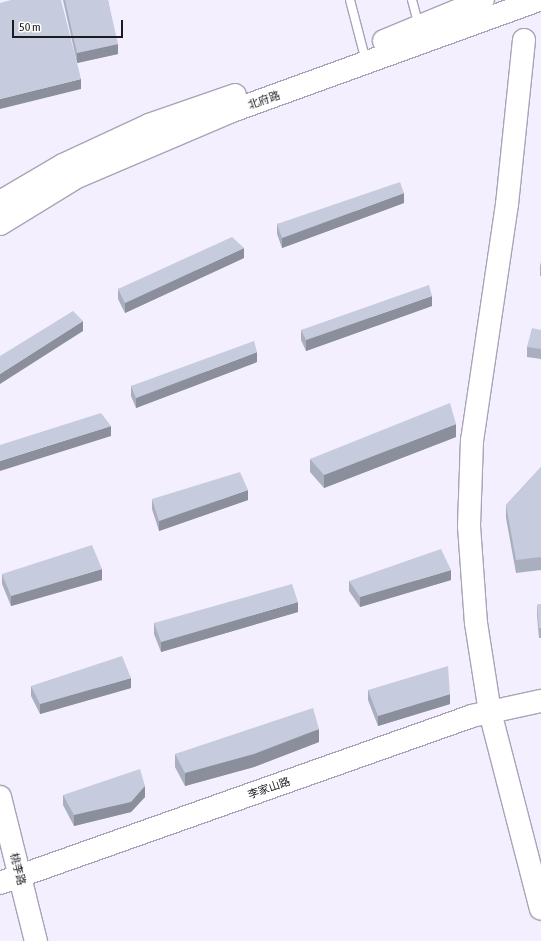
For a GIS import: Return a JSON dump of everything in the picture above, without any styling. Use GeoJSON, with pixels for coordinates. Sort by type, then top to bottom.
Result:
{"type":"FeatureCollection","features":[{"type":"Feature","properties":{"kind":"street","name":"北府路"},"geometry":{"type":"LineString","coordinates":[[0,202],[63,165],[149,125],[363,50],[483,0]]}},
{"type":"Feature","properties":{"kind":"street","name":"北府路"},"geometry":{"type":"LineString","coordinates":[[0,224],[75,178],[232,111],[538,0]]}},
{"type":"Feature","properties":{"kind":"street"},"geometry":{"type":"LineString","coordinates":[[524,40],[506,212],[472,440],[469,526],[476,623],[490,712],[541,909]]}},
{"type":"Feature","properties":{"kind":"street","name":"李家山路"},"geometry":{"type":"LineString","coordinates":[[10,879],[490,712],[541,701]]}},
{"type":"Feature","properties":{"kind":"street","name":"桃李路"},"geometry":{"type":"LineString","coordinates":[[0,797],[10,879],[36,941]]}},
{"type":"Feature","properties":{"kind":"lane"},"geometry":{"type":"LineString","coordinates":[[350,0],[363,50]]}},
{"type":"Feature","properties":{"kind":"lane"},"geometry":{"type":"LineString","coordinates":[[412,0],[419,26]]}},
{"type":"Feature","properties":{"kind":"building"},"geometry":{"type":"Polygon","coordinates":[[[11,0],[61,0],[81,79],[0,99],[0,3],[11,0]]]}},
{"type":"Feature","properties":{"kind":"building"},"geometry":{"type":"Polygon","coordinates":[[[65,0],[108,0],[118,44],[77,53],[65,0]]]}},
{"type":"Feature","properties":{"kind":"building"},"geometry":{"type":"Polygon","coordinates":[[[400,182],[404,193],[282,238],[277,224],[400,182]]]}},
{"type":"Feature","properties":{"kind":"building"},"geometry":{"type":"Polygon","coordinates":[[[232,237],[244,248],[125,303],[118,289],[232,237]]]}},
{"type":"Feature","properties":{"kind":"building"},"geometry":{"type":"Polygon","coordinates":[[[429,285],[432,296],[306,340],[301,330],[429,285]]]}},
{"type":"Feature","properties":{"kind":"building"},"geometry":{"type":"Polygon","coordinates":[[[73,311],[83,321],[0,374],[0,356],[73,311]]]}},
{"type":"Feature","properties":{"kind":"building"},"geometry":{"type":"Polygon","coordinates":[[[532,328],[541,330],[541,349],[527,347],[532,328]]]}},
{"type":"Feature","properties":{"kind":"building"},"geometry":{"type":"Polygon","coordinates":[[[254,341],[257,352],[136,398],[131,386],[254,341]]]}},
{"type":"Feature","properties":{"kind":"building"},"geometry":{"type":"Polygon","coordinates":[[[450,403],[456,424],[324,475],[310,459],[450,403]]]}},
{"type":"Feature","properties":{"kind":"building"},"geometry":{"type":"Polygon","coordinates":[[[101,413],[111,426],[0,461],[0,445],[101,413]]]}},
{"type":"Feature","properties":{"kind":"building"},"geometry":{"type":"Polygon","coordinates":[[[541,467],[541,557],[516,560],[506,505],[541,467]]]}},
{"type":"Feature","properties":{"kind":"building"},"geometry":{"type":"Polygon","coordinates":[[[240,472],[248,490],[159,521],[152,499],[240,472]]]}},
{"type":"Feature","properties":{"kind":"building"},"geometry":{"type":"Polygon","coordinates":[[[92,545],[102,569],[11,596],[2,574],[92,545]]]}},
{"type":"Feature","properties":{"kind":"building"},"geometry":{"type":"Polygon","coordinates":[[[441,549],[451,570],[360,597],[349,581],[441,549]]]}},
{"type":"Feature","properties":{"kind":"building"},"geometry":{"type":"Polygon","coordinates":[[[292,584],[298,602],[161,642],[154,623],[292,584]]]}},
{"type":"Feature","properties":{"kind":"building"},"geometry":{"type":"Polygon","coordinates":[[[541,604],[541,628],[539,628],[537,605],[541,604]]]}},
{"type":"Feature","properties":{"kind":"building"},"geometry":{"type":"Polygon","coordinates":[[[122,656],[131,678],[40,704],[31,686],[122,656]]]}},
{"type":"Feature","properties":{"kind":"building"},"geometry":{"type":"Polygon","coordinates":[[[448,666],[450,694],[378,716],[368,690],[448,666]]]}},
{"type":"Feature","properties":{"kind":"building"},"geometry":{"type":"Polygon","coordinates":[[[313,708],[319,729],[254,754],[185,773],[175,754],[313,708]]]}},
{"type":"Feature","properties":{"kind":"building"},"geometry":{"type":"Polygon","coordinates":[[[140,769],[145,786],[131,802],[74,815],[63,795],[140,769]]]}}]}
